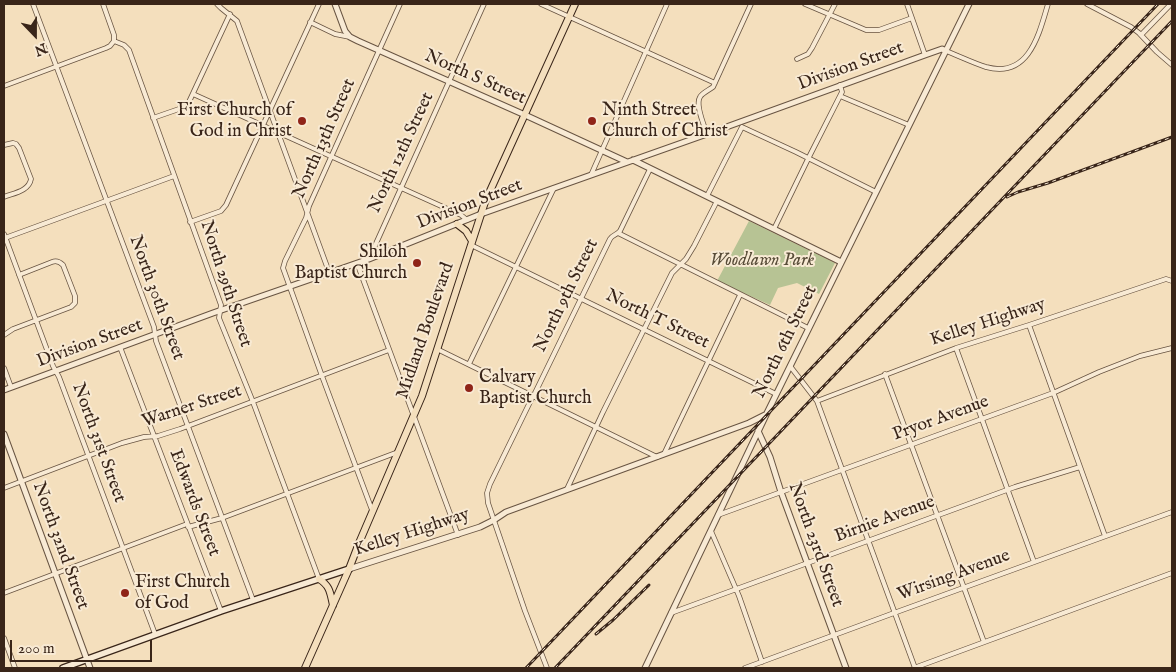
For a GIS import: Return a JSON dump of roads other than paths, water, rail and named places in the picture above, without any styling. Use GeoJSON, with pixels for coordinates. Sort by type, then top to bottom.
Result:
{"type":"FeatureCollection","features":[{"type":"Feature","properties":{"kind":"main road","name":"Midland Boulevard"},"geometry":{"type":"LineString","coordinates":[[304,667],[349,569],[422,396],[489,194],[575,4]]}},
{"type":"Feature","properties":{"kind":"main road"},"geometry":{"type":"LineString","coordinates":[[457,224],[466,231],[472,243]]}},
{"type":"Feature","properties":{"kind":"main road","name":"Kelley Highway"},"geometry":{"type":"LineString","coordinates":[[63,668],[221,611],[349,569]]}},
{"type":"Feature","properties":{"kind":"main road"},"geometry":{"type":"LineString","coordinates":[[319,579],[329,587],[333,605]]}},
{"type":"Feature","properties":{"kind":"street","name":"North 30th Street"},"geometry":{"type":"LineString","coordinates":[[33,4],[154,327],[154,335],[253,600]]}},
{"type":"Feature","properties":{"kind":"street"},"geometry":{"type":"LineString","coordinates":[[4,86],[110,46],[114,41],[114,35],[103,4]]}},
{"type":"Feature","properties":{"kind":"street"},"geometry":{"type":"LineString","coordinates":[[218,4],[237,21],[329,272]]}},
{"type":"Feature","properties":{"kind":"street"},"geometry":{"type":"LineString","coordinates":[[190,222],[224,208],[319,4]]}},
{"type":"Feature","properties":{"kind":"street"},"geometry":{"type":"LineString","coordinates":[[335,4],[350,37]]}},
{"type":"Feature","properties":{"kind":"street","name":"North 13th Street"},"geometry":{"type":"LineString","coordinates":[[373,511],[283,268],[400,4]]}},
{"type":"Feature","properties":{"kind":"street","name":"North 12th Street"},"geometry":{"type":"LineString","coordinates":[[368,259],[484,4]]}},
{"type":"Feature","properties":{"kind":"street"},"geometry":{"type":"LineString","coordinates":[[540,4],[715,83]]}},
{"type":"Feature","properties":{"kind":"street"},"geometry":{"type":"LineString","coordinates":[[591,175],[667,4]]}},
{"type":"Feature","properties":{"kind":"street"},"geometry":{"type":"LineString","coordinates":[[707,134],[699,110],[698,100],[702,94],[713,87],[751,4]]}},
{"type":"Feature","properties":{"kind":"street"},"geometry":{"type":"LineString","coordinates":[[805,4],[866,30],[879,30],[912,18]]}},
{"type":"Feature","properties":{"kind":"street"},"geometry":{"type":"LineString","coordinates":[[797,59],[808,54],[834,4]]}},
{"type":"Feature","properties":{"kind":"street"},"geometry":{"type":"LineString","coordinates":[[907,4],[925,55]]}},
{"type":"Feature","properties":{"kind":"street","name":"North 6th Street"},"geometry":{"type":"LineString","coordinates":[[646,668],[808,328],[969,4]]}},
{"type":"Feature","properties":{"kind":"street"},"geometry":{"type":"LineString","coordinates":[[946,51],[988,68],[1003,69],[1010,67],[1021,61],[1034,44],[1048,4]]}},
{"type":"Feature","properties":{"kind":"street"},"geometry":{"type":"LineString","coordinates":[[1087,4],[1131,27],[1172,65]]}},
{"type":"Feature","properties":{"kind":"street"},"geometry":{"type":"LineString","coordinates":[[1141,35],[1171,4]]}},
{"type":"Feature","properties":{"kind":"street"},"geometry":{"type":"LineString","coordinates":[[154,118],[188,104],[230,14]]}},
{"type":"Feature","properties":{"kind":"street","name":"North S Street"},"geometry":{"type":"LineString","coordinates":[[310,22],[335,34],[350,37],[601,150],[650,169],[841,262]]}},
{"type":"Feature","properties":{"kind":"street","name":"North 29th Street"},"geometry":{"type":"LineString","coordinates":[[114,41],[124,45],[129,50],[221,306],[219,318],[253,402],[319,579]]}},
{"type":"Feature","properties":{"kind":"street","name":"Division Street"},"geometry":{"type":"LineString","coordinates":[[4,390],[220,310],[368,259],[481,214],[707,134],[741,125],[942,49],[946,51]]}},
{"type":"Feature","properties":{"kind":"street"},"geometry":{"type":"LineString","coordinates":[[774,229],[842,92],[840,86]]}},
{"type":"Feature","properties":{"kind":"street"},"geometry":{"type":"LineString","coordinates":[[193,94],[461,214],[467,220]]}},
{"type":"Feature","properties":{"kind":"street"},"geometry":{"type":"LineString","coordinates":[[840,96],[909,124]]}},
{"type":"Feature","properties":{"kind":"street"},"geometry":{"type":"LineString","coordinates":[[707,196],[741,125],[876,192]]}},
{"type":"Feature","properties":{"kind":"street"},"geometry":{"type":"LineString","coordinates":[[4,145],[13,143],[18,146],[31,179],[30,186],[4,197]]}},
{"type":"Feature","properties":{"kind":"street","name":"North 9th Street"},"geometry":{"type":"LineString","coordinates":[[547,668],[494,520],[487,498],[487,490],[610,239],[618,233],[650,169]]}},
{"type":"Feature","properties":{"kind":"street"},"geometry":{"type":"LineString","coordinates":[[4,236],[174,176]]}},
{"type":"Feature","properties":{"kind":"street"},"geometry":{"type":"LineString","coordinates":[[469,364],[554,188]]}},
{"type":"Feature","properties":{"kind":"street"},"geometry":{"type":"LineString","coordinates":[[567,489],[672,273],[686,259],[717,201]]}},
{"type":"Feature","properties":{"kind":"street"},"geometry":{"type":"LineString","coordinates":[[618,233],[808,328]]}},
{"type":"Feature","properties":{"kind":"street","name":"North 31st Street"},"geometry":{"type":"LineString","coordinates":[[4,236],[155,634]]}},
{"type":"Feature","properties":{"kind":"street","name":"North T Street"},"geometry":{"type":"LineString","coordinates":[[472,243],[516,267],[776,394]]}},
{"type":"Feature","properties":{"kind":"street"},"geometry":{"type":"LineString","coordinates":[[4,336],[14,328],[71,307],[75,303],[75,296],[63,265],[58,261],[19,275]]}},
{"type":"Feature","properties":{"kind":"street"},"geometry":{"type":"LineString","coordinates":[[357,263],[458,535]]}},
{"type":"Feature","properties":{"kind":"street","name":"Kelley Highway"},"geometry":{"type":"LineString","coordinates":[[817,401],[956,348],[1166,279],[1171,280]]}},
{"type":"Feature","properties":{"kind":"street"},"geometry":{"type":"LineString","coordinates":[[664,454],[740,295]]}},
{"type":"Feature","properties":{"kind":"street"},"geometry":{"type":"LineString","coordinates":[[1029,325],[1105,536]]}},
{"type":"Feature","properties":{"kind":"street","name":"Edwards Street"},"geometry":{"type":"LineString","coordinates":[[120,347],[221,611]]}},
{"type":"Feature","properties":{"kind":"street"},"geometry":{"type":"LineString","coordinates":[[956,348],[1034,562]]}},
{"type":"Feature","properties":{"kind":"street","name":"Pryor Avenue"},"geometry":{"type":"LineString","coordinates":[[718,515],[1053,393],[1140,356],[1172,348]]}},
{"type":"Feature","properties":{"kind":"street"},"geometry":{"type":"LineString","coordinates":[[437,349],[657,457]]}},
{"type":"Feature","properties":{"kind":"street","name":"Warner Street"},"geometry":{"type":"LineString","coordinates":[[4,488],[132,440],[158,436],[187,426],[389,350]]}},
{"type":"Feature","properties":{"kind":"street"},"geometry":{"type":"LineString","coordinates":[[790,366],[817,401],[914,668],[1172,573]]}},
{"type":"Feature","properties":{"kind":"street"},"geometry":{"type":"LineString","coordinates":[[4,368],[11,387]]}},
{"type":"Feature","properties":{"kind":"street"},"geometry":{"type":"LineString","coordinates":[[885,374],[984,642]]}},
{"type":"Feature","properties":{"kind":"street","name":"Kelley Highway"},"geometry":{"type":"LineString","coordinates":[[349,569],[480,527],[506,512],[749,423],[766,415]]}},
{"type":"Feature","properties":{"kind":"street","name":"North 23rd Street"},"geometry":{"type":"LineString","coordinates":[[758,431],[770,457],[781,492],[846,668]]}},
{"type":"Feature","properties":{"kind":"street","name":"North 32nd Street"},"geometry":{"type":"LineString","coordinates":[[4,434],[90,668]]}},
{"type":"Feature","properties":{"kind":"street"},"geometry":{"type":"LineString","coordinates":[[4,593],[123,548],[188,526],[222,518],[398,452]]}},
{"type":"Feature","properties":{"kind":"street","name":"Birnie Avenue"},"geometry":{"type":"LineString","coordinates":[[671,613],[1008,490],[1080,467]]}},
{"type":"Feature","properties":{"kind":"street","name":"Wirsing Avenue"},"geometry":{"type":"LineString","coordinates":[[745,668],[1172,512]]}},
{"type":"Feature","properties":{"kind":"street"},"geometry":{"type":"LineString","coordinates":[[711,531],[736,590],[762,662]]}},
{"type":"Feature","properties":{"kind":"street"},"geometry":{"type":"LineString","coordinates":[[4,638],[15,668]]}},
{"type":"Feature","properties":{"kind":"railway"},"geometry":{"type":"LineString","coordinates":[[526,668],[1158,4]]}},
{"type":"Feature","properties":{"kind":"railway"},"geometry":{"type":"LineString","coordinates":[[555,668],[1172,21]]}},
{"type":"Feature","properties":{"kind":"railway"},"geometry":{"type":"LineString","coordinates":[[1007,197],[1172,137]]}},
{"type":"Feature","properties":{"kind":"railway"},"geometry":{"type":"LineString","coordinates":[[596,634],[649,585]]}},
{"type":"Feature","properties":{"kind":"place","name":"First Church of God in Christ"},"geometry":{"type":"Point","coordinates":[302,121]}},
{"type":"Feature","properties":{"kind":"place","name":"Ninth Street Church of Christ"},"geometry":{"type":"Point","coordinates":[592,121]}},
{"type":"Feature","properties":{"kind":"place","name":"Shiloh Baptist Church"},"geometry":{"type":"Point","coordinates":[417,263]}},
{"type":"Feature","properties":{"kind":"place","name":"Calvary Baptist Church"},"geometry":{"type":"Point","coordinates":[469,388]}},
{"type":"Feature","properties":{"kind":"place","name":"First Church of God"},"geometry":{"type":"Point","coordinates":[125,593]}},
{"type":"Feature","properties":{"kind":"park label","name":"Woodlawn Park"},"geometry":{"type":"Point","coordinates":[762,261]}}]}
